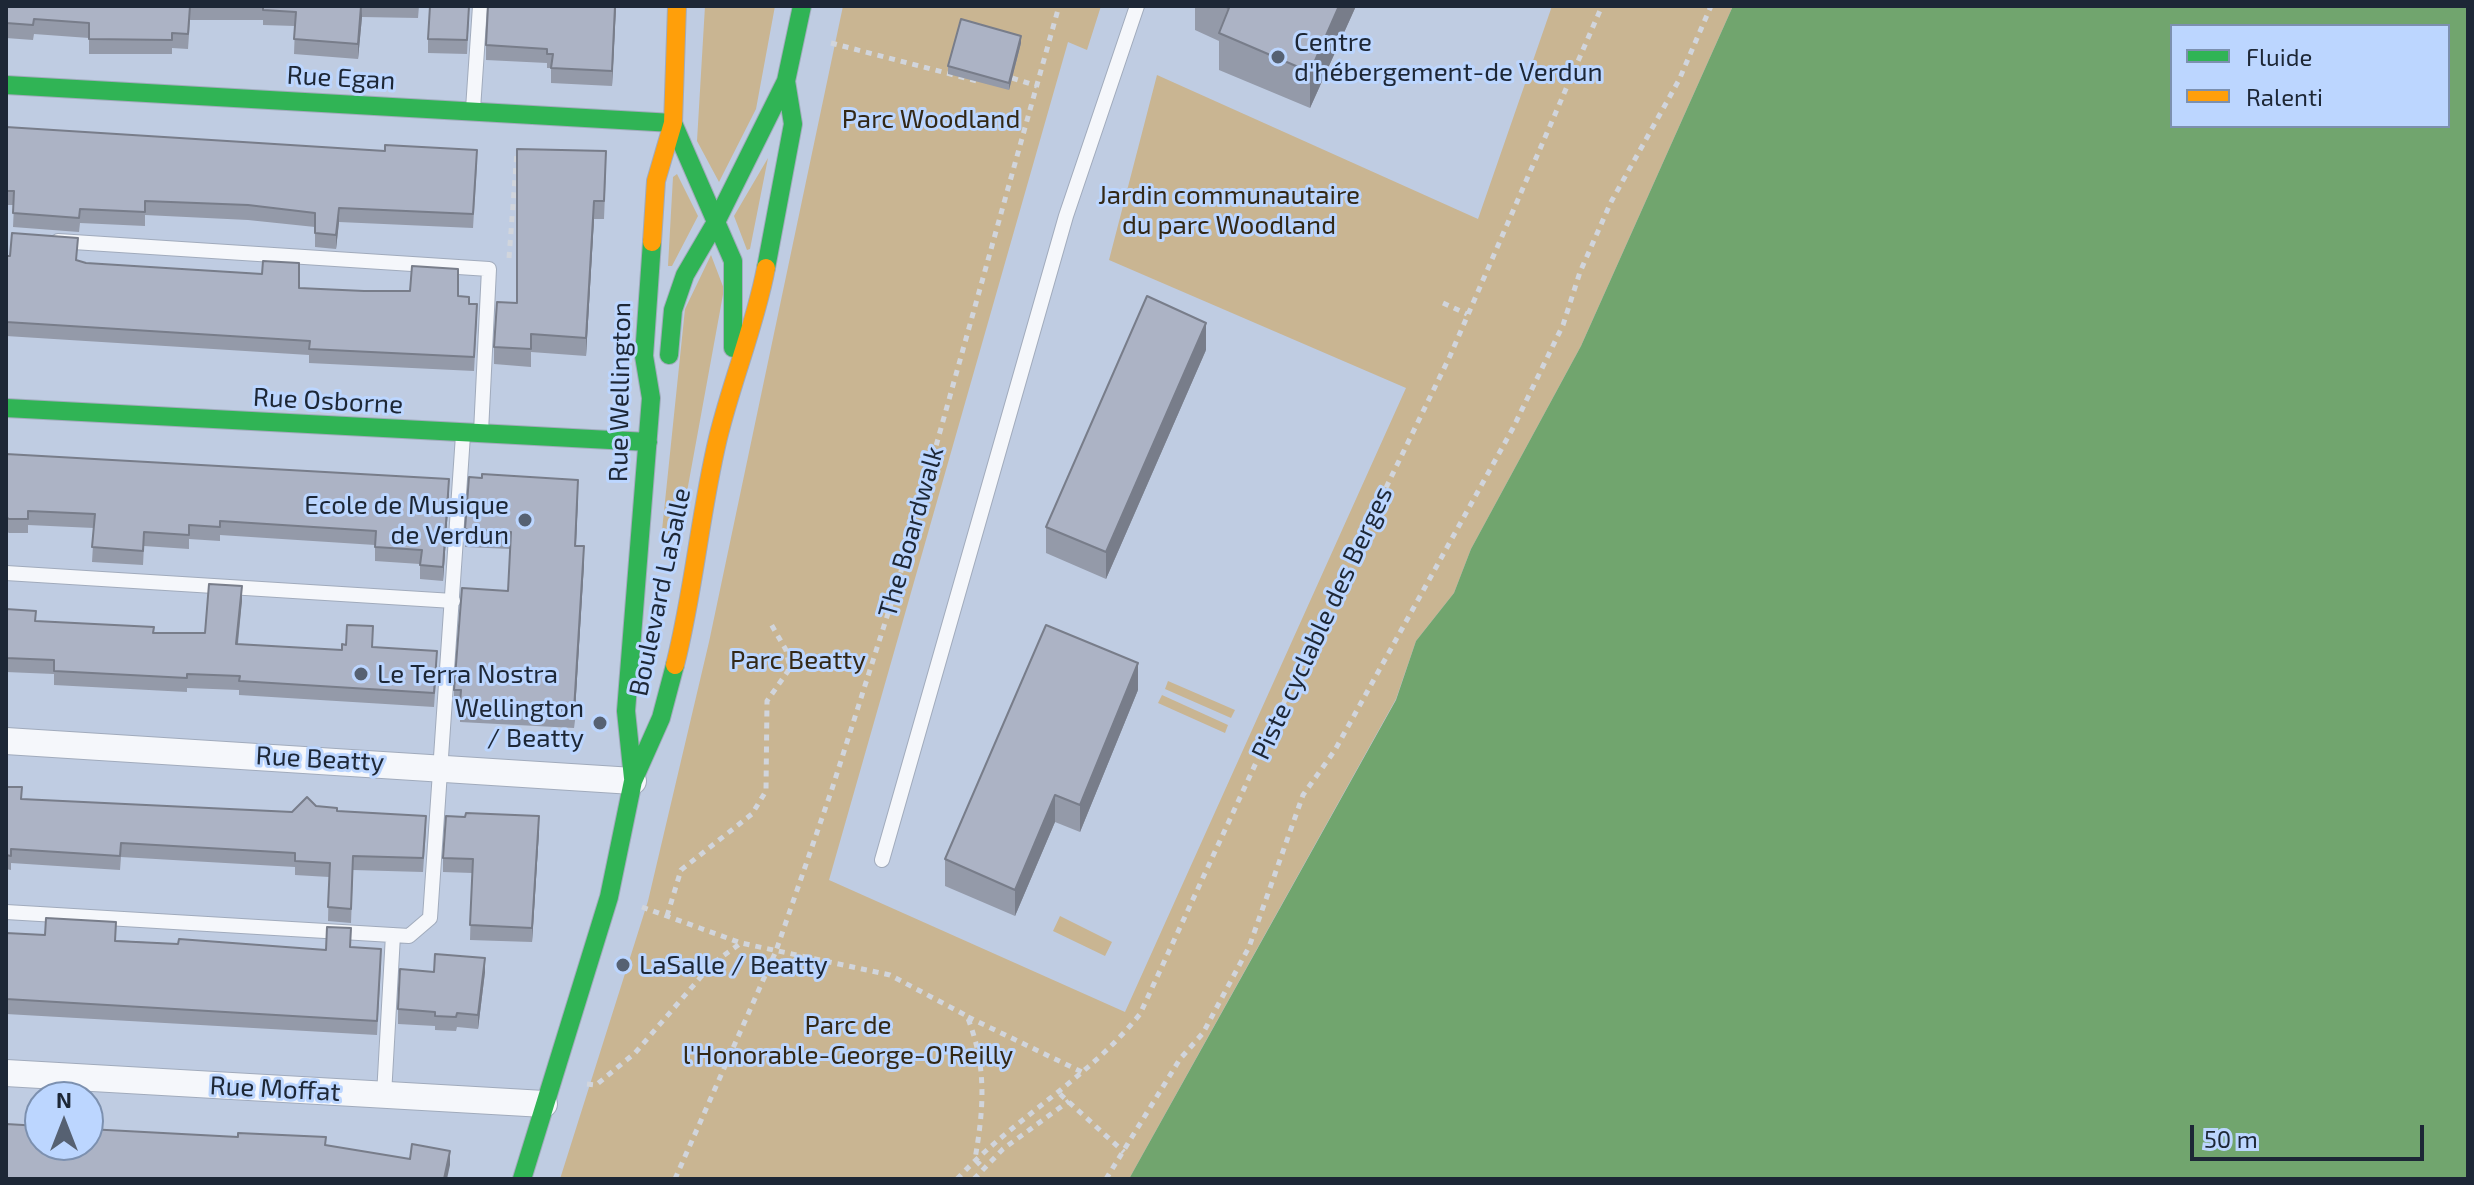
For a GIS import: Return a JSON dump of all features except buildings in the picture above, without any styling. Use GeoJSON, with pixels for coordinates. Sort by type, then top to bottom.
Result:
{"type":"FeatureCollection","features":[{"type":"Feature","properties":{"kind":"main road","name":"Rue Wellington"},"geometry":{"type":"LineString","coordinates":[[633,781],[626,711],[651,398],[644,356],[656,181],[673,123],[677,6]]}},
{"type":"Feature","properties":{"kind":"main road","name":"Boulevard LaSalle"},"geometry":{"type":"LineString","coordinates":[[522,1179],[609,897],[633,781],[661,718],[677,653],[717,442],[736,367],[757,315],[793,124],[786,81],[802,6]]}},
{"type":"Feature","properties":{"kind":"main road"},"geometry":{"type":"LineString","coordinates":[[651,398],[669,354],[673,310],[685,275],[716,222],[786,81]]}},
{"type":"Feature","properties":{"kind":"main road","name":"Rue Egan"},"geometry":{"type":"LineString","coordinates":[[6,85],[673,123]]}},
{"type":"Feature","properties":{"kind":"main road"},"geometry":{"type":"LineString","coordinates":[[673,123],[733,261],[731,327],[736,367]]}},
{"type":"Feature","properties":{"kind":"main road","name":"Rue Osborne"},"geometry":{"type":"LineString","coordinates":[[6,408],[648,442]]}},
{"type":"Feature","properties":{"kind":"street","name":"Rue Beatty"},"geometry":{"type":"LineString","coordinates":[[6,741],[440,766],[633,781]]}},
{"type":"Feature","properties":{"kind":"street","name":"Rue Moffat"},"geometry":{"type":"LineString","coordinates":[[6,1073],[544,1104]]}},
{"type":"Feature","properties":{"kind":"lane"},"geometry":{"type":"LineString","coordinates":[[473,112],[480,6]]}},
{"type":"Feature","properties":{"kind":"lane"},"geometry":{"type":"LineString","coordinates":[[882,860],[1066,216],[1137,6]]}},
{"type":"Feature","properties":{"kind":"lane"},"geometry":{"type":"LineString","coordinates":[[6,912],[409,936],[430,918],[453,601],[489,269],[49,240]]}},
{"type":"Feature","properties":{"kind":"lane"},"geometry":{"type":"LineString","coordinates":[[6,573],[453,601]]}},
{"type":"Feature","properties":{"kind":"lane"},"geometry":{"type":"LineString","coordinates":[[384,1095],[393,935]]}},
{"type":"Feature","properties":{"kind":"path","name":"The Boardwalk"},"geometry":{"type":"LineString","coordinates":[[675,1179],[776,951],[898,582],[1059,6]]}},
{"type":"Feature","properties":{"kind":"path","name":"Piste cyclable des Berges"},"geometry":{"type":"LineString","coordinates":[[957,1179],[975,1159],[1084,1073],[1115,1045],[1140,1014],[1467,314],[1602,6]]}},
{"type":"Feature","properties":{"kind":"path"},"geometry":{"type":"LineString","coordinates":[[1106,1179],[1180,1059],[1203,1033],[1249,947],[1303,795],[1335,750],[1513,428],[1563,325],[1580,272],[1611,202],[1679,80],[1711,6]]}},
{"type":"Feature","properties":{"kind":"path"},"geometry":{"type":"LineString","coordinates":[[831,43],[981,82]]}},
{"type":"Feature","properties":{"kind":"path"},"geometry":{"type":"LineString","coordinates":[[1012,78],[1037,86]]}},
{"type":"Feature","properties":{"kind":"path"},"geometry":{"type":"LineString","coordinates":[[489,269],[508,270],[518,139]]}},
{"type":"Feature","properties":{"kind":"path"},"geometry":{"type":"LineString","coordinates":[[1443,303],[1467,314]]}},
{"type":"Feature","properties":{"kind":"path"},"geometry":{"type":"LineString","coordinates":[[667,916],[681,870],[695,855],[752,814],[766,791],[767,701],[788,671],[789,664],[786,650],[771,624]]}},
{"type":"Feature","properties":{"kind":"path"},"geometry":{"type":"LineString","coordinates":[[642,907],[741,943],[890,975],[1084,1073]]}},
{"type":"Feature","properties":{"kind":"path"},"geometry":{"type":"LineString","coordinates":[[587,1084],[596,1085],[635,1053],[712,964],[741,943]]}},
{"type":"Feature","properties":{"kind":"path"},"geometry":{"type":"LineString","coordinates":[[967,1016],[984,1072],[985,1105],[975,1159],[982,1167]]}},
{"type":"Feature","properties":{"kind":"path"},"geometry":{"type":"LineString","coordinates":[[1060,1094],[1124,1152]]}},
{"type":"Feature","properties":{"kind":"path"},"geometry":{"type":"LineString","coordinates":[[974,1179],[982,1167],[1069,1101]]}},
{"type":"Feature","properties":{"kind":"green space"},"geometry":{"type":"Polygon","coordinates":[[[705,6],[775,6],[756,109],[719,182],[697,141],[705,6]]]}},
{"type":"Feature","properties":{"kind":"green space"},"geometry":{"type":"Polygon","coordinates":[[[843,6],[1101,6],[1087,50],[1068,42],[829,880],[1125,1012],[1406,388],[1109,260],[1157,75],[1478,219],[1552,6],[1733,6],[1581,346],[1471,549],[1454,593],[1416,641],[1396,699],[1129,1179],[560,1179],[648,901],[709,642],[843,6]]]}},
{"type":"Feature","properties":{"kind":"green space"},"geometry":{"type":"Polygon","coordinates":[[[768,158],[750,249],[747,250],[734,216],[768,158]]]}},
{"type":"Feature","properties":{"kind":"green space"},"geometry":{"type":"Polygon","coordinates":[[[677,174],[698,216],[672,266],[668,266],[673,177],[677,174]]]}},
{"type":"Feature","properties":{"kind":"green space"},"geometry":{"type":"Polygon","coordinates":[[[711,255],[724,289],[678,541],[661,540],[685,309],[711,255]]]}},
{"type":"Feature","properties":{"kind":"green space"},"geometry":{"type":"Polygon","coordinates":[[[1168,681],[1235,710],[1231,718],[1165,689],[1168,681]]]}},
{"type":"Feature","properties":{"kind":"green space"},"geometry":{"type":"Polygon","coordinates":[[[1162,695],[1228,725],[1225,733],[1158,703],[1162,695]]]}},
{"type":"Feature","properties":{"kind":"green space"},"geometry":{"type":"Polygon","coordinates":[[[1060,916],[1112,942],[1105,956],[1053,931],[1060,916]]]}},
{"type":"Feature","properties":{"kind":"shaded area"},"geometry":{"type":"Polygon","coordinates":[[[1733,6],[2468,6],[2468,1179],[1129,1179],[1396,700],[1416,641],[1454,593],[1471,549],[1581,346],[1733,6]]]}},
{"type":"Feature","properties":{"kind":"traffic: fast"},"geometry":{"type":"LineString","coordinates":[[766,268],[793,124],[786,81],[802,6]]}},
{"type":"Feature","properties":{"kind":"traffic: fast"},"geometry":{"type":"LineString","coordinates":[[669,355],[673,310],[685,275],[716,222],[786,81]]}},
{"type":"Feature","properties":{"kind":"traffic: fast"},"geometry":{"type":"LineString","coordinates":[[6,85],[673,123]]}},
{"type":"Feature","properties":{"kind":"traffic: fast"},"geometry":{"type":"LineString","coordinates":[[673,123],[733,261],[733,348]]}},
{"type":"Feature","properties":{"kind":"traffic: fast"},"geometry":{"type":"LineString","coordinates":[[633,778],[626,711],[651,398],[644,356],[652,242]]}},
{"type":"Feature","properties":{"kind":"traffic: fast"},"geometry":{"type":"LineString","coordinates":[[6,408],[648,442]]}},
{"type":"Feature","properties":{"kind":"traffic: fast"},"geometry":{"type":"LineString","coordinates":[[522,1179],[609,897],[633,781],[661,718],[675,665]]}},
{"type":"Feature","properties":{"kind":"traffic: slow"},"geometry":{"type":"LineString","coordinates":[[652,242],[656,181],[673,123],[677,6]]}},
{"type":"Feature","properties":{"kind":"traffic: slow"},"geometry":{"type":"LineString","coordinates":[[675,665],[718,438],[766,268]]}},
{"type":"Feature","properties":{"kind":"place","name":"Centre d'hébergement-de Verdun"},"geometry":{"type":"Point","coordinates":[1278,57]}},
{"type":"Feature","properties":{"kind":"place","name":"Ecole de Musique de Verdun"},"geometry":{"type":"Point","coordinates":[525,520]}},
{"type":"Feature","properties":{"kind":"place","name":"Le Terra Nostra"},"geometry":{"type":"Point","coordinates":[361,674]}},
{"type":"Feature","properties":{"kind":"place","name":"Wellington / Beatty"},"geometry":{"type":"Point","coordinates":[600,723]}},
{"type":"Feature","properties":{"kind":"place","name":"LaSalle / Beatty"},"geometry":{"type":"Point","coordinates":[623,965]}},
{"type":"Feature","properties":{"kind":"park label","name":"Parc Woodland"},"geometry":{"type":"Point","coordinates":[931,119]}},
{"type":"Feature","properties":{"kind":"park label","name":"Jardin communautaire du parc Woodland"},"geometry":{"type":"Point","coordinates":[1229,210]}},
{"type":"Feature","properties":{"kind":"park label","name":"Parc Beatty"},"geometry":{"type":"Point","coordinates":[798,660]}},
{"type":"Feature","properties":{"kind":"park label","name":"Parc de l'Honorable-George-O'Reilly"},"geometry":{"type":"Point","coordinates":[848,1040]}}]}
